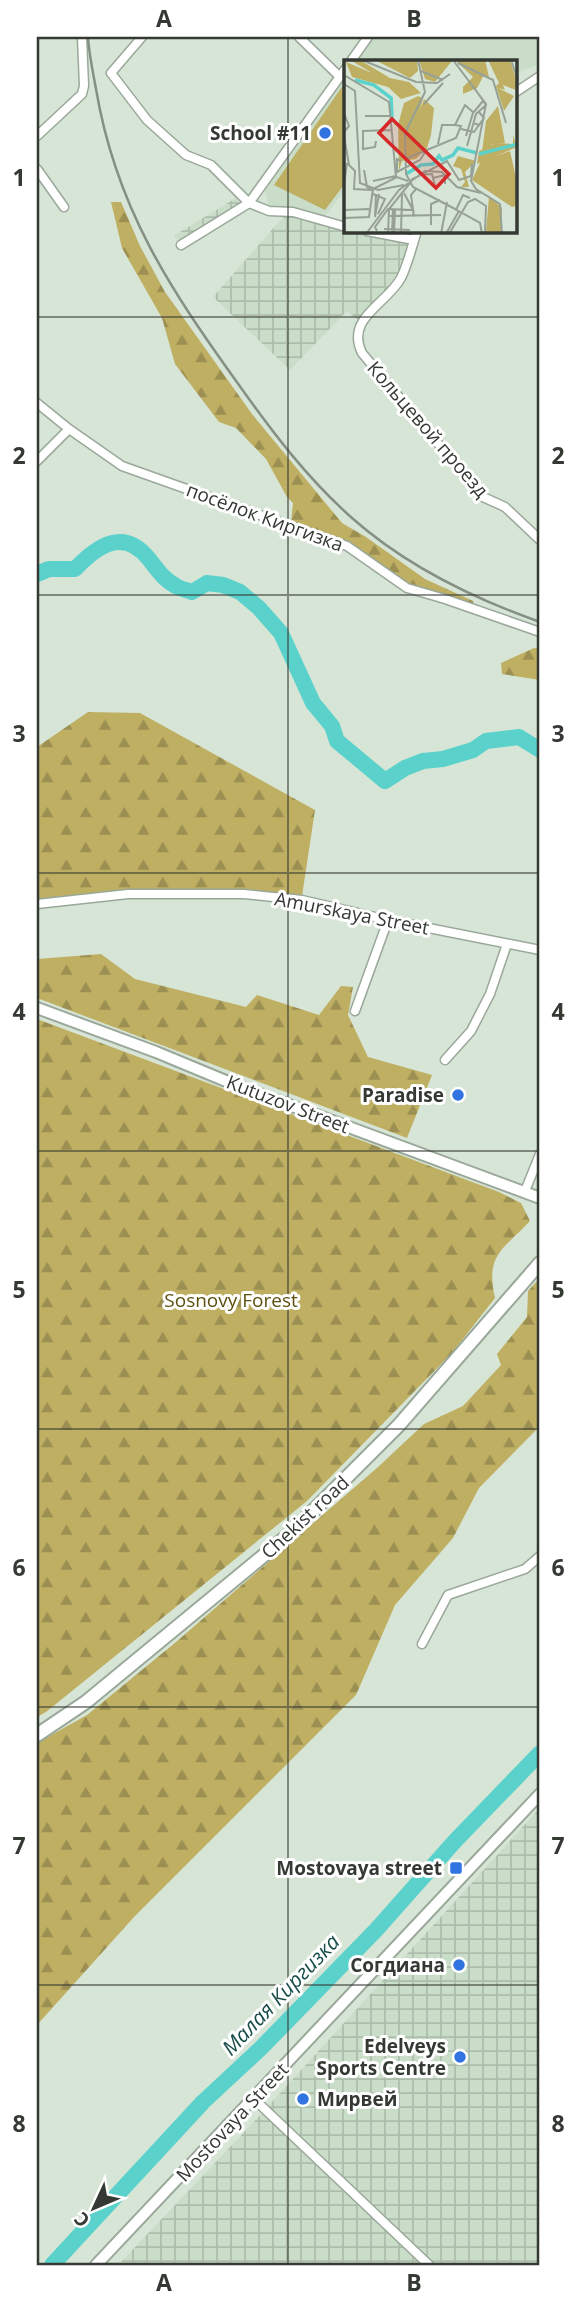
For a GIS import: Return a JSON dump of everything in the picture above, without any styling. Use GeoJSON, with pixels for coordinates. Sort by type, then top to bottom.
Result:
{"type":"FeatureCollection","features":[{"type":"Feature","properties":{"kind":"main road","name":"Chekist road"},"geometry":{"type":"LineString","coordinates":[[37,1735],[86,1702],[290,1533],[399,1425],[540,1263]]}},
{"type":"Feature","properties":{"kind":"street"},"geometry":{"type":"LineString","coordinates":[[37,136],[82,94],[82,37]]}},
{"type":"Feature","properties":{"kind":"street"},"geometry":{"type":"LineString","coordinates":[[142,37],[111,73],[147,120],[187,155],[211,165],[249,203],[269,211],[293,212],[344,226]]}},
{"type":"Feature","properties":{"kind":"street"},"geometry":{"type":"LineString","coordinates":[[299,37],[340,77]]}},
{"type":"Feature","properties":{"kind":"street"},"geometry":{"type":"LineString","coordinates":[[352,60],[368,37]]}},
{"type":"Feature","properties":{"kind":"street"},"geometry":{"type":"LineString","coordinates":[[181,245],[249,203],[344,71]]}},
{"type":"Feature","properties":{"kind":"street"},"geometry":{"type":"LineString","coordinates":[[518,91],[540,76]]}},
{"type":"Feature","properties":{"kind":"street"},"geometry":{"type":"LineString","coordinates":[[37,169],[64,207]]}},
{"type":"Feature","properties":{"kind":"street"},"geometry":{"type":"LineString","coordinates":[[377,233],[414,240]]}},
{"type":"Feature","properties":{"kind":"street","name":"Кольцевой проезд"},"geometry":{"type":"LineString","coordinates":[[416,233],[401,277],[358,328],[358,344],[370,363],[483,497],[505,507],[540,540]]}},
{"type":"Feature","properties":{"kind":"street","name":"посёлок Киргизка"},"geometry":{"type":"LineString","coordinates":[[37,403],[122,467],[347,546],[407,587],[540,632]]}},
{"type":"Feature","properties":{"kind":"street"},"geometry":{"type":"LineString","coordinates":[[37,461],[69,429]]}},
{"type":"Feature","properties":{"kind":"street","name":"Amurskaya Street"},"geometry":{"type":"LineString","coordinates":[[37,904],[128,894],[244,894],[302,900],[540,950]]}},
{"type":"Feature","properties":{"kind":"street"},"geometry":{"type":"LineString","coordinates":[[355,1011],[388,920]]}},
{"type":"Feature","properties":{"kind":"street"},"geometry":{"type":"LineString","coordinates":[[445,1060],[471,1031],[490,993],[508,944]]}},
{"type":"Feature","properties":{"kind":"street","name":"Kutuzov Street"},"geometry":{"type":"LineString","coordinates":[[37,1008],[540,1198]]}},
{"type":"Feature","properties":{"kind":"street"},"geometry":{"type":"LineString","coordinates":[[525,1191],[540,1154]]}},
{"type":"Feature","properties":{"kind":"street"},"geometry":{"type":"LineString","coordinates":[[422,1644],[448,1595],[525,1569],[540,1556]]}},
{"type":"Feature","properties":{"kind":"street","name":"Mostovaya Street"},"geometry":{"type":"LineString","coordinates":[[96,2265],[540,1794]]}},
{"type":"Feature","properties":{"kind":"street"},"geometry":{"type":"LineString","coordinates":[[254,2099],[429,2265]]}},
{"type":"Feature","properties":{"kind":"shaded area"},"geometry":{"type":"Polygon","coordinates":[[[372,37],[540,37],[540,64],[518,72],[518,60],[356,60],[372,37]]]}},
{"type":"Feature","properties":{"kind":"shaded area","name":"School #11"},"geometry":{"type":"Polygon","coordinates":[[[344,76],[344,192],[323,219],[269,208],[264,187],[344,76]]]}},
{"type":"Feature","properties":{"kind":"shaded area"},"geometry":{"type":"Polygon","coordinates":[[[236,198],[244,210],[183,248],[175,235],[236,198]]]}},
{"type":"Feature","properties":{"kind":"shaded area"},"geometry":{"type":"Polygon","coordinates":[[[285,215],[344,230],[344,233],[410,243],[399,276],[388,292],[359,321],[347,311],[290,370],[213,297],[285,215]]]}},
{"type":"Feature","properties":{"kind":"shaded area"},"geometry":{"type":"Polygon","coordinates":[[[540,1808],[540,2265],[118,2265],[251,2125],[540,1808]]]}},
{"type":"Feature","properties":{"kind":"green space","name":"School #11"},"geometry":{"type":"Polygon","coordinates":[[[344,84],[344,185],[325,210],[274,185],[344,84]]]}},
{"type":"Feature","properties":{"kind":"green space"},"geometry":{"type":"Polygon","coordinates":[[[111,202],[121,202],[140,246],[165,292],[252,414],[342,523],[425,579],[473,601],[474,607],[407,584],[378,565],[291,523],[293,503],[266,459],[236,428],[219,422],[175,364],[162,318],[122,248],[111,202]]]}},
{"type":"Feature","properties":{"kind":"green space"},"geometry":{"type":"Polygon","coordinates":[[[534,648],[540,649],[540,680],[502,674],[501,663],[534,648]]]}},
{"type":"Feature","properties":{"kind":"green space"},"geometry":{"type":"Polygon","coordinates":[[[88,712],[140,713],[315,810],[302,896],[245,890],[37,900],[37,747],[88,712]]]}},
{"type":"Feature","properties":{"kind":"green space"},"geometry":{"type":"Polygon","coordinates":[[[101,954],[135,979],[246,1007],[257,995],[319,1015],[341,986],[353,987],[348,1015],[368,1057],[432,1075],[407,1138],[37,998],[37,959],[101,954]]]}},
{"type":"Feature","properties":{"kind":"green space","name":"Sosnovy Forest"},"geometry":{"type":"Polygon","coordinates":[[[37,1019],[499,1192],[521,1203],[530,1221],[499,1254],[492,1271],[495,1298],[452,1353],[307,1501],[37,1717],[37,1019]]]}},
{"type":"Feature","properties":{"kind":"green space"},"geometry":{"type":"Polygon","coordinates":[[[540,1278],[540,1426],[479,1488],[453,1538],[395,1605],[356,1695],[134,1917],[37,2025],[37,1743],[87,1715],[176,1642],[424,1424],[463,1406],[501,1365],[497,1354],[527,1317],[528,1291],[540,1278]]]}},
{"type":"Feature","properties":{"kind":"waterway","name":"Малая Киргизка"},"geometry":{"type":"LineString","coordinates":[[37,574],[49,569],[75,569],[101,547],[120,542],[139,549],[164,577],[180,588],[192,592],[207,583],[223,585],[240,592],[259,608],[281,633],[313,703],[332,726],[337,741],[385,781],[405,768],[423,761],[443,759],[473,750],[486,741],[519,737],[540,750]]}},
{"type":"Feature","properties":{"kind":"waterway","name":"Малая Киргизка"},"geometry":{"type":"LineString","coordinates":[[52,2265],[203,2102],[261,2048],[376,1930],[455,1841],[540,1753]]}},
{"type":"Feature","properties":{"kind":"railway"},"geometry":{"type":"LineString","coordinates":[[88,37],[105,132],[117,172],[149,246],[190,315],[278,438],[336,503],[395,551],[417,566],[465,591],[540,622]]}},
{"type":"Feature","properties":{"kind":"place","name":"School #11"},"geometry":{"type":"Point","coordinates":[325,133]}},
{"type":"Feature","properties":{"kind":"place","name":"Paradise"},"geometry":{"type":"Point","coordinates":[458,1095]}},
{"type":"Feature","properties":{"kind":"place","name":"Mostovaya street"},"geometry":{"type":"Point","coordinates":[456,1868]}},
{"type":"Feature","properties":{"kind":"place","name":"Согдиана"},"geometry":{"type":"Point","coordinates":[459,1965]}},
{"type":"Feature","properties":{"kind":"place","name":"Edelveys Sports Centre"},"geometry":{"type":"Point","coordinates":[460,2057]}},
{"type":"Feature","properties":{"kind":"place","name":"Мирвей"},"geometry":{"type":"Point","coordinates":[303,2099]}}]}
